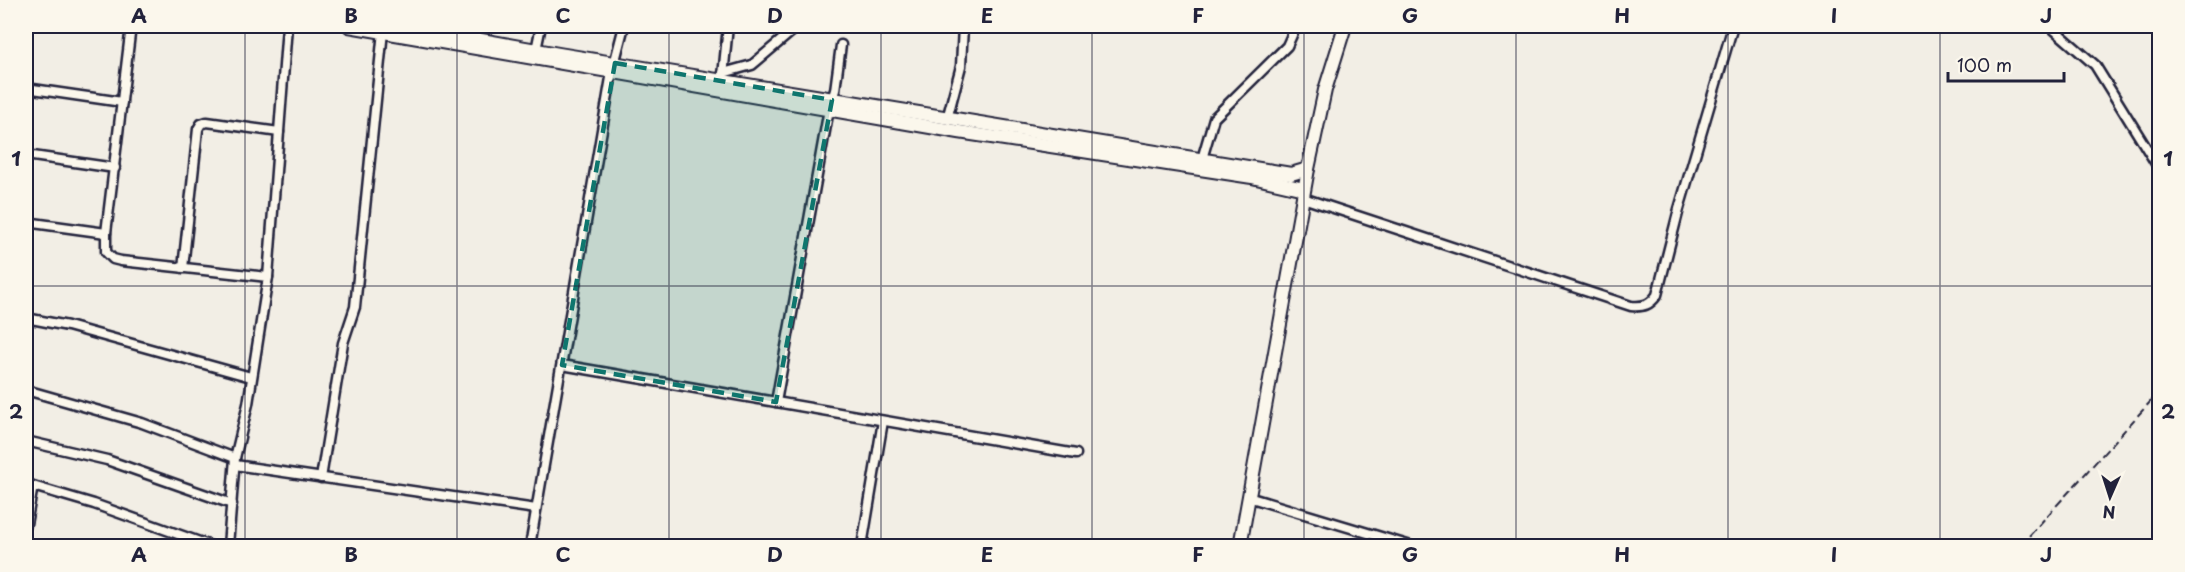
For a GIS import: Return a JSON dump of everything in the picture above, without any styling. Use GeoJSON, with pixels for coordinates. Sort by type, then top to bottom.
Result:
{"type":"FeatureCollection","features":[{"type":"Feature","properties":{"kind":"street"},"geometry":{"type":"LineString","coordinates":[[131,26],[106,233],[106,252],[112,259],[268,276]]}},
{"type":"Feature","properties":{"kind":"street"},"geometry":{"type":"LineString","coordinates":[[228,546],[235,462],[268,276],[287,26]]}},
{"type":"Feature","properties":{"kind":"street"},"geometry":{"type":"LineString","coordinates":[[349,26],[831,104],[1252,177],[1631,306],[1643,307],[1651,303],[1657,295],[1678,209],[1733,26]]}},
{"type":"Feature","properties":{"kind":"street"},"geometry":{"type":"LineString","coordinates":[[404,26],[536,50],[613,68],[723,76],[831,104],[947,119],[1291,174],[1308,169]]}},
{"type":"Feature","properties":{"kind":"street"},"geometry":{"type":"LineString","coordinates":[[536,50],[541,26]]}},
{"type":"Feature","properties":{"kind":"street"},"geometry":{"type":"LineString","coordinates":[[530,546],[613,68],[624,26]]}},
{"type":"Feature","properties":{"kind":"street"},"geometry":{"type":"LineString","coordinates":[[723,76],[728,26]]}},
{"type":"Feature","properties":{"kind":"street"},"geometry":{"type":"LineString","coordinates":[[723,76],[752,65],[791,32],[792,26]]}},
{"type":"Feature","properties":{"kind":"street"},"geometry":{"type":"LineString","coordinates":[[947,119],[961,66],[963,26]]}},
{"type":"Feature","properties":{"kind":"street"},"geometry":{"type":"LineString","coordinates":[[1202,159],[1214,118],[1287,46],[1296,26]]}},
{"type":"Feature","properties":{"kind":"street"},"geometry":{"type":"LineString","coordinates":[[1239,546],[1308,169],[1325,90],[1345,26]]}},
{"type":"Feature","properties":{"kind":"street"},"geometry":{"type":"LineString","coordinates":[[2050,26],[2095,65],[2160,170]]}},
{"type":"Feature","properties":{"kind":"street"},"geometry":{"type":"LineString","coordinates":[[321,478],[343,343],[355,307],[383,31]]}},
{"type":"Feature","properties":{"kind":"street"},"geometry":{"type":"LineString","coordinates":[[776,402],[841,45]]}},
{"type":"Feature","properties":{"kind":"street"},"geometry":{"type":"LineString","coordinates":[[26,88],[122,102]]}},
{"type":"Feature","properties":{"kind":"street"},"geometry":{"type":"LineString","coordinates":[[183,268],[198,129],[201,124],[207,122],[279,132]]}},
{"type":"Feature","properties":{"kind":"street"},"geometry":{"type":"LineString","coordinates":[[26,155],[115,168]]}},
{"type":"Feature","properties":{"kind":"street"},"geometry":{"type":"LineString","coordinates":[[26,222],[106,233]]}},
{"type":"Feature","properties":{"kind":"street"},"geometry":{"type":"LineString","coordinates":[[26,318],[68,326],[251,377]]}},
{"type":"Feature","properties":{"kind":"street"},"geometry":{"type":"LineString","coordinates":[[562,365],[1076,454]]}},
{"type":"Feature","properties":{"kind":"street"},"geometry":{"type":"LineString","coordinates":[[26,390],[142,423],[235,462],[321,478],[536,509]]}},
{"type":"Feature","properties":{"kind":"street"},"geometry":{"type":"LineString","coordinates":[[862,546],[883,421]]}},
{"type":"Feature","properties":{"kind":"street"},"geometry":{"type":"LineString","coordinates":[[26,441],[107,460],[232,504]]}},
{"type":"Feature","properties":{"kind":"street"},"geometry":{"type":"LineString","coordinates":[[26,524],[29,485],[94,504],[211,546]]}},
{"type":"Feature","properties":{"kind":"street"},"geometry":{"type":"LineString","coordinates":[[1248,497],[1412,546]]}},
{"type":"Feature","properties":{"kind":"highlighted area"},"geometry":{"type":"Polygon","coordinates":[[[615,63],[832,100],[776,402],[562,365],[615,63]]]}},
{"type":"Feature","properties":{"kind":"railway"},"geometry":{"type":"LineString","coordinates":[[2020,546],[2160,391]]}}]}
